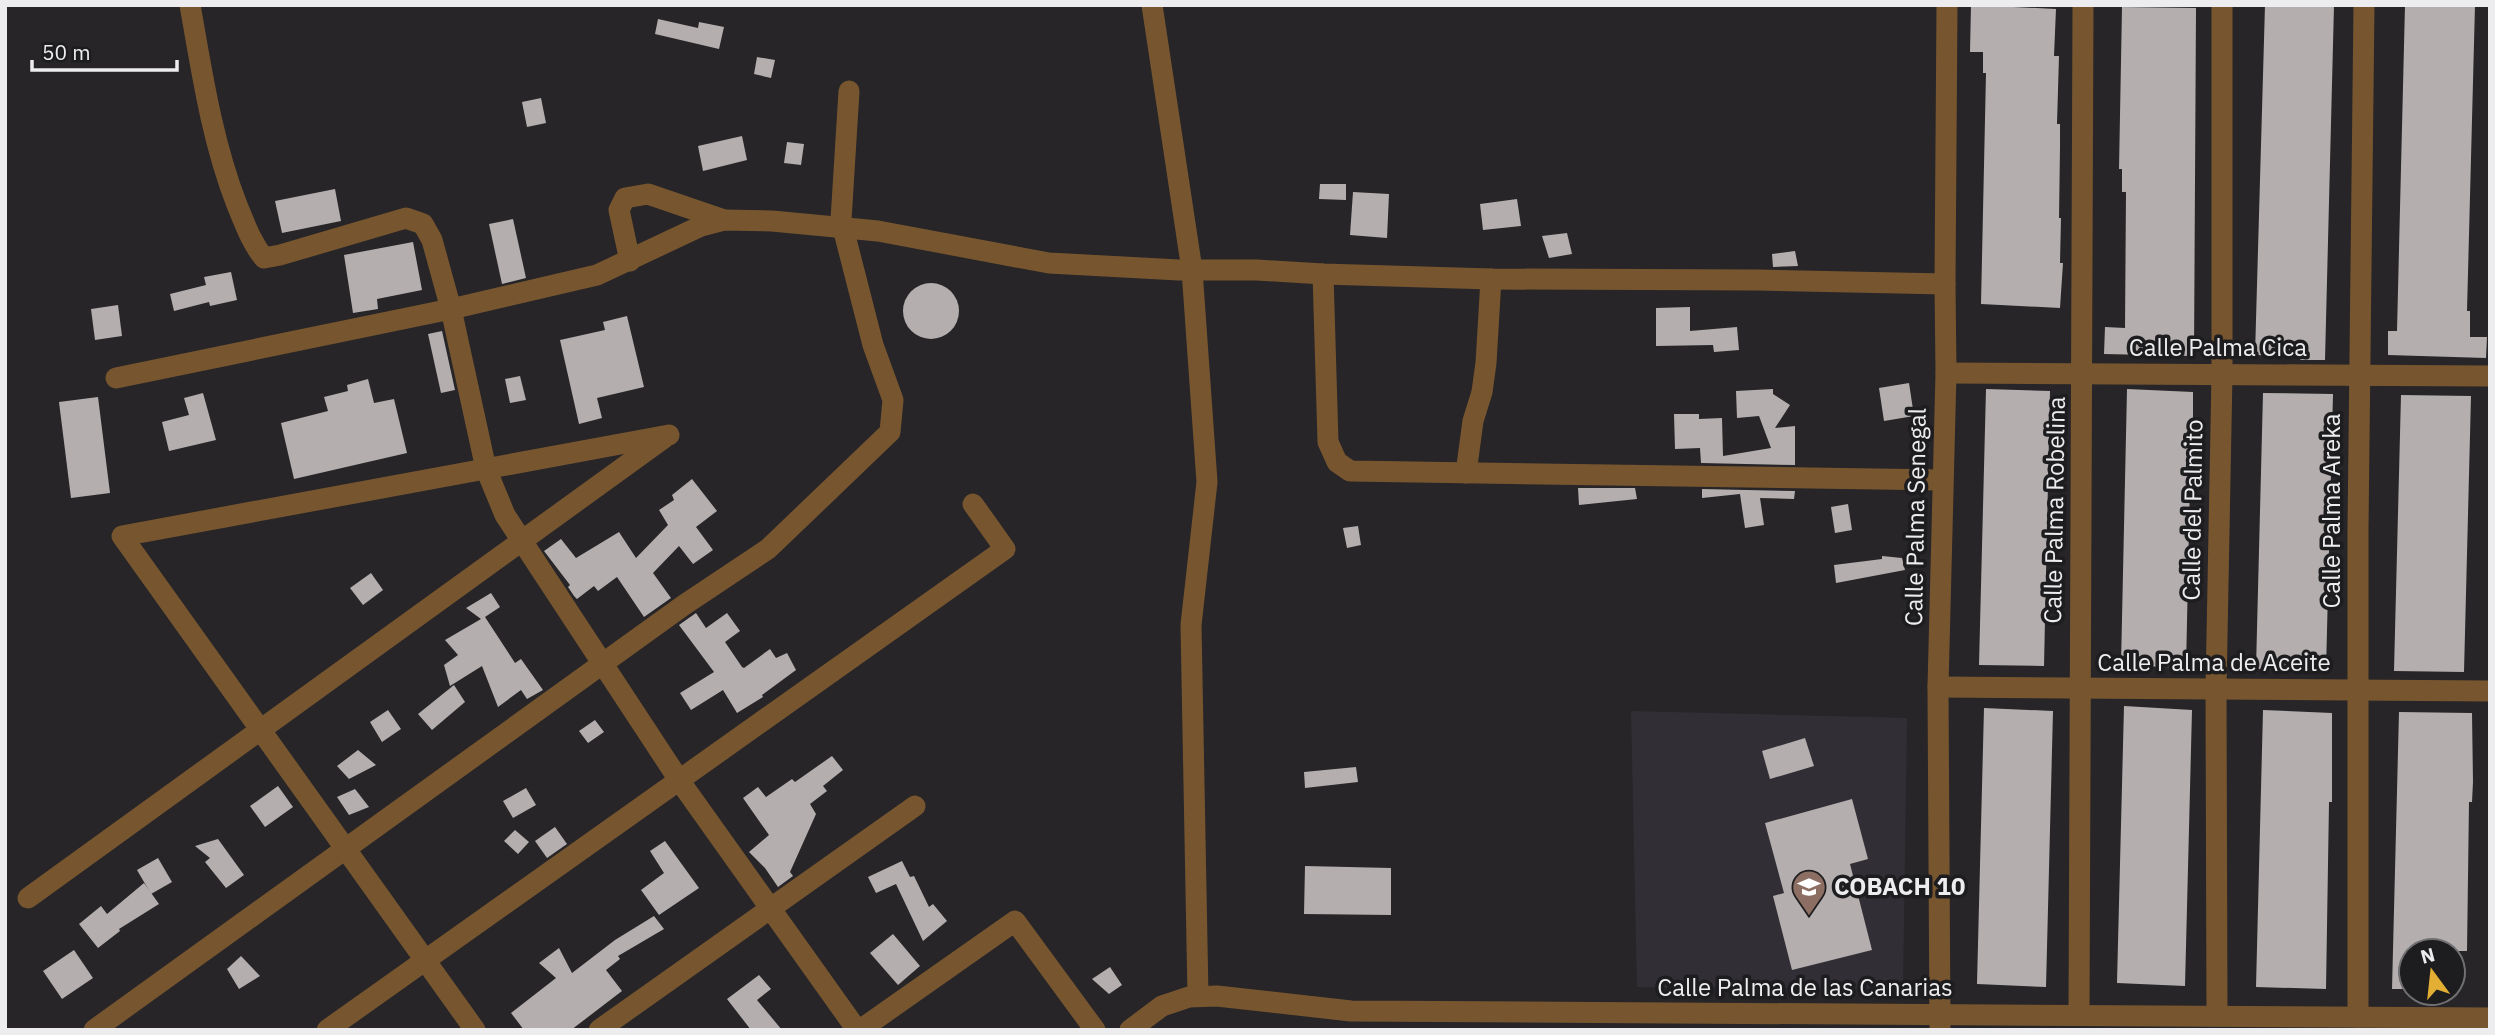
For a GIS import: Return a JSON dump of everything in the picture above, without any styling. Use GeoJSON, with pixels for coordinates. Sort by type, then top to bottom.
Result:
{"type":"FeatureCollection","features":[{"type":"Feature","properties":{"kind":"street"},"geometry":{"type":"LineString","coordinates":[[190,5],[206,97],[224,171],[253,245],[264,258],[406,218],[423,225],[432,240],[451,309],[486,469],[505,515],[679,780],[858,1030],[1015,921],[1095,1030]]}},
{"type":"Feature","properties":{"kind":"street"},"geometry":{"type":"LineString","coordinates":[[1152,5],[1192,270],[1207,482],[1191,625],[1198,996]]}},
{"type":"Feature","properties":{"kind":"street","name":"Calle Palma Senegal"},"geometry":{"type":"LineString","coordinates":[[1940,1022],[1938,687],[1946,373],[1947,5]]}},
{"type":"Feature","properties":{"kind":"street","name":"Calle Palma Robelina"},"geometry":{"type":"LineString","coordinates":[[2083,5],[2083,373],[2079,688],[2089,1020]]}},
{"type":"Feature","properties":{"kind":"street","name":"Calle del Palmito"},"geometry":{"type":"LineString","coordinates":[[2217,1016],[2216,689],[2222,374],[2222,5]]}},
{"type":"Feature","properties":{"kind":"street","name":"Calle Palma Areka"},"geometry":{"type":"LineString","coordinates":[[2358,1017],[2357,690],[2364,5]]}},
{"type":"Feature","properties":{"kind":"street"},"geometry":{"type":"LineString","coordinates":[[94,1030],[602,663],[768,550],[890,432],[893,400],[873,345],[841,220],[849,91]]}},
{"type":"Feature","properties":{"kind":"street"},"geometry":{"type":"LineString","coordinates":[[630,261],[619,210],[625,198],[648,194],[724,220],[878,231],[1049,263],[1491,279],[1945,284]]}},
{"type":"Feature","properties":{"kind":"street"},"geometry":{"type":"LineString","coordinates":[[116,377],[451,309],[597,275],[701,226],[724,220]]}},
{"type":"Feature","properties":{"kind":"street"},"geometry":{"type":"LineString","coordinates":[[1323,274],[1328,442],[1337,462],[1350,471],[1942,480]]}},
{"type":"Feature","properties":{"kind":"street"},"geometry":{"type":"LineString","coordinates":[[1466,473],[1472,421],[1482,393],[1485,373],[1491,279]]}},
{"type":"Feature","properties":{"kind":"street","name":"Calle Palma Cica"},"geometry":{"type":"LineString","coordinates":[[1946,373],[2490,376]]}},
{"type":"Feature","properties":{"kind":"street"},"geometry":{"type":"LineString","coordinates":[[28,898],[261,730],[669,435],[122,536],[261,730],[345,849],[475,1030]]}},
{"type":"Feature","properties":{"kind":"street"},"geometry":{"type":"LineString","coordinates":[[327,1030],[1005,549],[973,504]]}},
{"type":"Feature","properties":{"kind":"street","name":"Calle Palma de Aceite"},"geometry":{"type":"LineString","coordinates":[[1938,687],[2490,691]]}},
{"type":"Feature","properties":{"kind":"street"},"geometry":{"type":"LineString","coordinates":[[599,1030],[915,806]]}},
{"type":"Feature","properties":{"kind":"street","name":"Calle Palma de las Canarias"},"geometry":{"type":"LineString","coordinates":[[1139,1027],[1162,1006],[1189,996],[1217,996],[1351,1021],[1940,1022],[2217,1016],[2259,1023],[2358,1017],[2411,1023],[2490,1018]]}},
{"type":"Feature","properties":{"kind":"shaded area"},"geometry":{"type":"Polygon","coordinates":[[[1631,711],[1907,718],[1903,989],[1637,987],[1631,711]]]}},
{"type":"Feature","properties":{"kind":"building"},"geometry":{"type":"Polygon","coordinates":[[[1971,5],[2056,9],[2054,56],[2059,56],[2057,124],[2060,124],[2060,263],[2063,263],[2060,308],[1981,304],[1986,73],[1983,73],[1983,52],[1970,52],[1971,5]]]}},
{"type":"Feature","properties":{"kind":"building"},"geometry":{"type":"Polygon","coordinates":[[[2265,5],[2334,5],[2325,360],[2300,360],[2300,356],[2255,355],[2265,5]]]}},
{"type":"Feature","properties":{"kind":"building"},"geometry":{"type":"Polygon","coordinates":[[[2405,5],[2475,5],[2467,311],[2470,311],[2470,337],[2487,337],[2486,358],[2388,355],[2388,331],[2397,331],[2405,5]]]}},
{"type":"Feature","properties":{"kind":"building"},"geometry":{"type":"Polygon","coordinates":[[[2122,7],[2196,8],[2194,356],[2104,354],[2105,327],[2125,328],[2126,192],[2122,192],[2122,169],[2119,169],[2122,7]]]}},
{"type":"Feature","properties":{"kind":"building"},"geometry":{"type":"Polygon","coordinates":[[[658,19],[698,28],[699,22],[724,27],[719,49],[655,34],[658,19]]]}},
{"type":"Feature","properties":{"kind":"building"},"geometry":{"type":"Polygon","coordinates":[[[757,57],[775,60],[771,78],[754,74],[757,57]]]}},
{"type":"Feature","properties":{"kind":"building"},"geometry":{"type":"Polygon","coordinates":[[[541,98],[546,123],[527,127],[522,102],[541,98]]]}},
{"type":"Feature","properties":{"kind":"building"},"geometry":{"type":"Polygon","coordinates":[[[742,136],[747,160],[703,171],[698,146],[742,136]]]}},
{"type":"Feature","properties":{"kind":"building"},"geometry":{"type":"Polygon","coordinates":[[[787,142],[804,144],[801,165],[784,163],[787,142]]]}},
{"type":"Feature","properties":{"kind":"building"},"geometry":{"type":"Polygon","coordinates":[[[1320,184],[1346,184],[1346,200],[1319,199],[1320,184]]]}},
{"type":"Feature","properties":{"kind":"building"},"geometry":{"type":"Polygon","coordinates":[[[335,189],[341,221],[282,233],[275,201],[335,189]]]}},
{"type":"Feature","properties":{"kind":"building"},"geometry":{"type":"Polygon","coordinates":[[[1353,192],[1389,194],[1387,238],[1350,235],[1353,192]]]}},
{"type":"Feature","properties":{"kind":"building"},"geometry":{"type":"Polygon","coordinates":[[[1517,199],[1521,226],[1483,230],[1480,204],[1517,199]]]}},
{"type":"Feature","properties":{"kind":"building"},"geometry":{"type":"Polygon","coordinates":[[[513,219],[526,278],[502,284],[489,224],[513,219]]]}},
{"type":"Feature","properties":{"kind":"building"},"geometry":{"type":"Polygon","coordinates":[[[1567,233],[1572,254],[1549,258],[1542,236],[1567,233]]]}},
{"type":"Feature","properties":{"kind":"building"},"geometry":{"type":"Polygon","coordinates":[[[413,242],[422,290],[377,299],[378,309],[353,313],[344,255],[413,242]]]}},
{"type":"Feature","properties":{"kind":"building"},"geometry":{"type":"Polygon","coordinates":[[[1795,251],[1798,266],[1773,267],[1772,254],[1795,251]]]}},
{"type":"Feature","properties":{"kind":"building"},"geometry":{"type":"Polygon","coordinates":[[[231,272],[237,300],[210,306],[209,302],[174,311],[170,294],[206,285],[204,277],[231,272]]]}},
{"type":"Feature","properties":{"kind":"building"},"geometry":{"type":"Polygon","coordinates":[[[931,283],[942,285],[951,291],[957,300],[957,322],[951,331],[942,337],[931,339],[920,337],[911,331],[905,322],[903,311],[905,300],[911,291],[920,285],[931,283]]]}},
{"type":"Feature","properties":{"kind":"building"},"geometry":{"type":"Polygon","coordinates":[[[118,305],[122,336],[95,340],[91,309],[118,305]]]}},
{"type":"Feature","properties":{"kind":"building"},"geometry":{"type":"Polygon","coordinates":[[[1690,307],[1690,331],[1737,327],[1739,350],[1714,352],[1713,345],[1656,346],[1656,308],[1690,307]]]}},
{"type":"Feature","properties":{"kind":"building"},"geometry":{"type":"Polygon","coordinates":[[[627,316],[644,387],[597,398],[602,418],[579,424],[560,340],[605,330],[603,322],[627,316]]]}},
{"type":"Feature","properties":{"kind":"building"},"geometry":{"type":"Polygon","coordinates":[[[442,331],[455,390],[441,393],[428,334],[442,331]]]}},
{"type":"Feature","properties":{"kind":"building"},"geometry":{"type":"Polygon","coordinates":[[[520,376],[526,400],[510,403],[505,379],[520,376]]]}},
{"type":"Feature","properties":{"kind":"building"},"geometry":{"type":"Polygon","coordinates":[[[368,379],[374,403],[394,399],[407,453],[294,479],[281,423],[328,411],[324,397],[348,391],[347,385],[368,379]]]}},
{"type":"Feature","properties":{"kind":"building"},"geometry":{"type":"Polygon","coordinates":[[[1909,383],[1914,416],[1884,421],[1879,388],[1909,383]]]}},
{"type":"Feature","properties":{"kind":"building"},"geometry":{"type":"Polygon","coordinates":[[[1773,389],[1773,394],[1790,405],[1775,428],[1795,426],[1795,465],[1701,463],[1700,448],[1675,449],[1674,414],[1699,414],[1699,419],[1722,418],[1723,456],[1771,448],[1759,416],[1737,418],[1736,391],[1773,389]]]}},
{"type":"Feature","properties":{"kind":"building"},"geometry":{"type":"Polygon","coordinates":[[[1986,389],[2050,391],[2044,666],[1979,665],[1986,389]]]}},
{"type":"Feature","properties":{"kind":"building"},"geometry":{"type":"Polygon","coordinates":[[[2127,389],[2193,392],[2186,668],[2121,665],[2127,389]]]}},
{"type":"Feature","properties":{"kind":"building"},"geometry":{"type":"Polygon","coordinates":[[[203,393],[216,440],[169,451],[162,422],[189,415],[184,398],[203,393]]]}},
{"type":"Feature","properties":{"kind":"building"},"geometry":{"type":"Polygon","coordinates":[[[2263,393],[2333,394],[2326,670],[2256,669],[2263,393]]]}},
{"type":"Feature","properties":{"kind":"building"},"geometry":{"type":"Polygon","coordinates":[[[2401,395],[2471,396],[2464,672],[2394,671],[2401,395]]]}},
{"type":"Feature","properties":{"kind":"building"},"geometry":{"type":"Polygon","coordinates":[[[98,397],[110,493],[71,498],[59,402],[98,397]]]}},
{"type":"Feature","properties":{"kind":"building"},"geometry":{"type":"Polygon","coordinates":[[[692,479],[717,511],[696,527],[713,550],[693,564],[679,546],[653,573],[671,598],[644,617],[617,577],[598,591],[594,586],[577,599],[568,587],[570,585],[544,551],[561,539],[576,558],[619,532],[636,558],[668,525],[659,510],[674,500],[672,495],[692,479]]]}},
{"type":"Feature","properties":{"kind":"building"},"geometry":{"type":"Polygon","coordinates":[[[1578,488],[1635,488],[1637,499],[1579,505],[1578,488]]]}},
{"type":"Feature","properties":{"kind":"building"},"geometry":{"type":"Polygon","coordinates":[[[1702,489],[1795,491],[1794,499],[1760,498],[1764,525],[1745,528],[1740,494],[1702,498],[1702,489]]]}},
{"type":"Feature","properties":{"kind":"building"},"geometry":{"type":"Polygon","coordinates":[[[1848,504],[1852,530],[1835,533],[1831,507],[1848,504]]]}},
{"type":"Feature","properties":{"kind":"building"},"geometry":{"type":"Polygon","coordinates":[[[1358,526],[1361,545],[1347,548],[1343,528],[1358,526]]]}},
{"type":"Feature","properties":{"kind":"building"},"geometry":{"type":"Polygon","coordinates":[[[1882,556],[1902,558],[1905,570],[1836,583],[1834,565],[1882,559],[1882,556]]]}},
{"type":"Feature","properties":{"kind":"building"},"geometry":{"type":"Polygon","coordinates":[[[371,573],[383,590],[363,605],[350,588],[371,573]]]}},
{"type":"Feature","properties":{"kind":"building"},"geometry":{"type":"Polygon","coordinates":[[[491,593],[500,607],[485,617],[515,663],[521,659],[543,690],[527,699],[521,690],[498,707],[482,666],[450,686],[444,665],[458,655],[445,640],[481,619],[466,608],[491,593]]]}},
{"type":"Feature","properties":{"kind":"building"},"geometry":{"type":"Polygon","coordinates":[[[696,613],[706,628],[727,613],[740,631],[725,642],[742,667],[770,649],[776,658],[787,653],[796,670],[762,695],[763,697],[737,713],[723,690],[691,710],[680,693],[714,672],[679,625],[696,613]]]}},
{"type":"Feature","properties":{"kind":"building"},"geometry":{"type":"Polygon","coordinates":[[[454,685],[465,702],[432,730],[418,714],[454,685]]]}},
{"type":"Feature","properties":{"kind":"building"},"geometry":{"type":"Polygon","coordinates":[[[2124,706],[2192,710],[2185,986],[2117,983],[2124,706]]]}},
{"type":"Feature","properties":{"kind":"building"},"geometry":{"type":"Polygon","coordinates":[[[1984,708],[2053,711],[2046,987],[1977,984],[1984,708]]]}},
{"type":"Feature","properties":{"kind":"building"},"geometry":{"type":"Polygon","coordinates":[[[388,710],[401,729],[382,742],[370,722],[388,710]]]}},
{"type":"Feature","properties":{"kind":"building"},"geometry":{"type":"Polygon","coordinates":[[[2263,710],[2332,713],[2326,989],[2256,987],[2263,710]]]}},
{"type":"Feature","properties":{"kind":"building"},"geometry":{"type":"Polygon","coordinates":[[[2399,712],[2472,713],[2473,782],[2472,802],[2469,802],[2467,951],[2467,937],[2397,937],[2397,989],[2392,989],[2399,712]]]}},
{"type":"Feature","properties":{"kind":"building"},"geometry":{"type":"Polygon","coordinates":[[[595,720],[604,732],[588,743],[579,731],[595,720]]]}},
{"type":"Feature","properties":{"kind":"building"},"geometry":{"type":"Polygon","coordinates":[[[1805,738],[1814,766],[1770,779],[1762,751],[1805,738]]]}},
{"type":"Feature","properties":{"kind":"building"},"geometry":{"type":"Polygon","coordinates":[[[358,750],[376,765],[349,779],[337,766],[358,750]]]}},
{"type":"Feature","properties":{"kind":"building"},"geometry":{"type":"Polygon","coordinates":[[[832,756],[843,770],[823,786],[827,791],[810,804],[816,814],[790,872],[793,876],[778,887],[765,868],[749,852],[769,835],[743,798],[758,787],[766,797],[792,779],[795,782],[832,756]]]}},
{"type":"Feature","properties":{"kind":"building"},"geometry":{"type":"Polygon","coordinates":[[[1356,767],[1358,782],[1305,788],[1304,772],[1356,767]]]}},
{"type":"Feature","properties":{"kind":"building"},"geometry":{"type":"Polygon","coordinates":[[[278,786],[293,807],[265,827],[250,806],[278,786]]]}},
{"type":"Feature","properties":{"kind":"building"},"geometry":{"type":"Polygon","coordinates":[[[526,788],[536,805],[513,818],[503,801],[526,788]]]}},
{"type":"Feature","properties":{"kind":"building"},"geometry":{"type":"Polygon","coordinates":[[[355,789],[369,807],[349,815],[337,797],[355,789]]]}},
{"type":"Feature","properties":{"kind":"building"},"geometry":{"type":"Polygon","coordinates":[[[1852,799],[1868,859],[1850,864],[1872,950],[1792,970],[1773,896],[1784,893],[1765,823],[1852,799]]]}},
{"type":"Feature","properties":{"kind":"building"},"geometry":{"type":"Polygon","coordinates":[[[555,827],[567,844],[547,858],[535,841],[555,827]]]}},
{"type":"Feature","properties":{"kind":"building"},"geometry":{"type":"Polygon","coordinates":[[[515,830],[529,842],[518,854],[504,841],[515,830]]]}},
{"type":"Feature","properties":{"kind":"building"},"geometry":{"type":"Polygon","coordinates":[[[218,839],[244,875],[226,888],[205,862],[210,858],[195,846],[218,839]]]}},
{"type":"Feature","properties":{"kind":"building"},"geometry":{"type":"Polygon","coordinates":[[[665,841],[699,888],[659,915],[641,890],[664,873],[650,851],[665,841]]]}},
{"type":"Feature","properties":{"kind":"building"},"geometry":{"type":"Polygon","coordinates":[[[158,858],[172,882],[151,894],[137,870],[158,858]]]}},
{"type":"Feature","properties":{"kind":"building"},"geometry":{"type":"Polygon","coordinates":[[[902,861],[910,877],[914,876],[929,907],[933,904],[947,921],[923,941],[896,884],[876,893],[868,877],[902,861]]]}},
{"type":"Feature","properties":{"kind":"building"},"geometry":{"type":"Polygon","coordinates":[[[1305,866],[1391,868],[1391,915],[1304,914],[1305,866]]]}},
{"type":"Feature","properties":{"kind":"building"},"geometry":{"type":"Polygon","coordinates":[[[144,883],[159,904],[119,929],[120,931],[98,948],[79,924],[101,906],[107,914],[144,883]]]}},
{"type":"Feature","properties":{"kind":"building"},"geometry":{"type":"Polygon","coordinates":[[[654,916],[664,929],[618,956],[620,959],[606,970],[622,991],[571,1030],[524,1030],[511,1013],[556,978],[539,963],[559,948],[572,973],[615,940],[654,916]]]}},
{"type":"Feature","properties":{"kind":"building"},"geometry":{"type":"Polygon","coordinates":[[[893,934],[920,966],[898,985],[870,953],[893,934]]]}},
{"type":"Feature","properties":{"kind":"building"},"geometry":{"type":"Polygon","coordinates":[[[74,950],[93,978],[62,999],[43,971],[74,950]]]}},
{"type":"Feature","properties":{"kind":"building"},"geometry":{"type":"Polygon","coordinates":[[[241,956],[260,976],[239,989],[227,969],[241,956]]]}},
{"type":"Feature","properties":{"kind":"building"},"geometry":{"type":"Polygon","coordinates":[[[1110,967],[1122,985],[1109,994],[1092,979],[1110,967]]]}},
{"type":"Feature","properties":{"kind":"building"},"geometry":{"type":"Polygon","coordinates":[[[759,975],[771,989],[757,1000],[782,1030],[751,1030],[727,999],[759,975]]]}},
{"type":"Feature","properties":{"kind":"place","name":"COBACH 10"},"geometry":{"type":"Point","coordinates":[1809,917]}}]}
